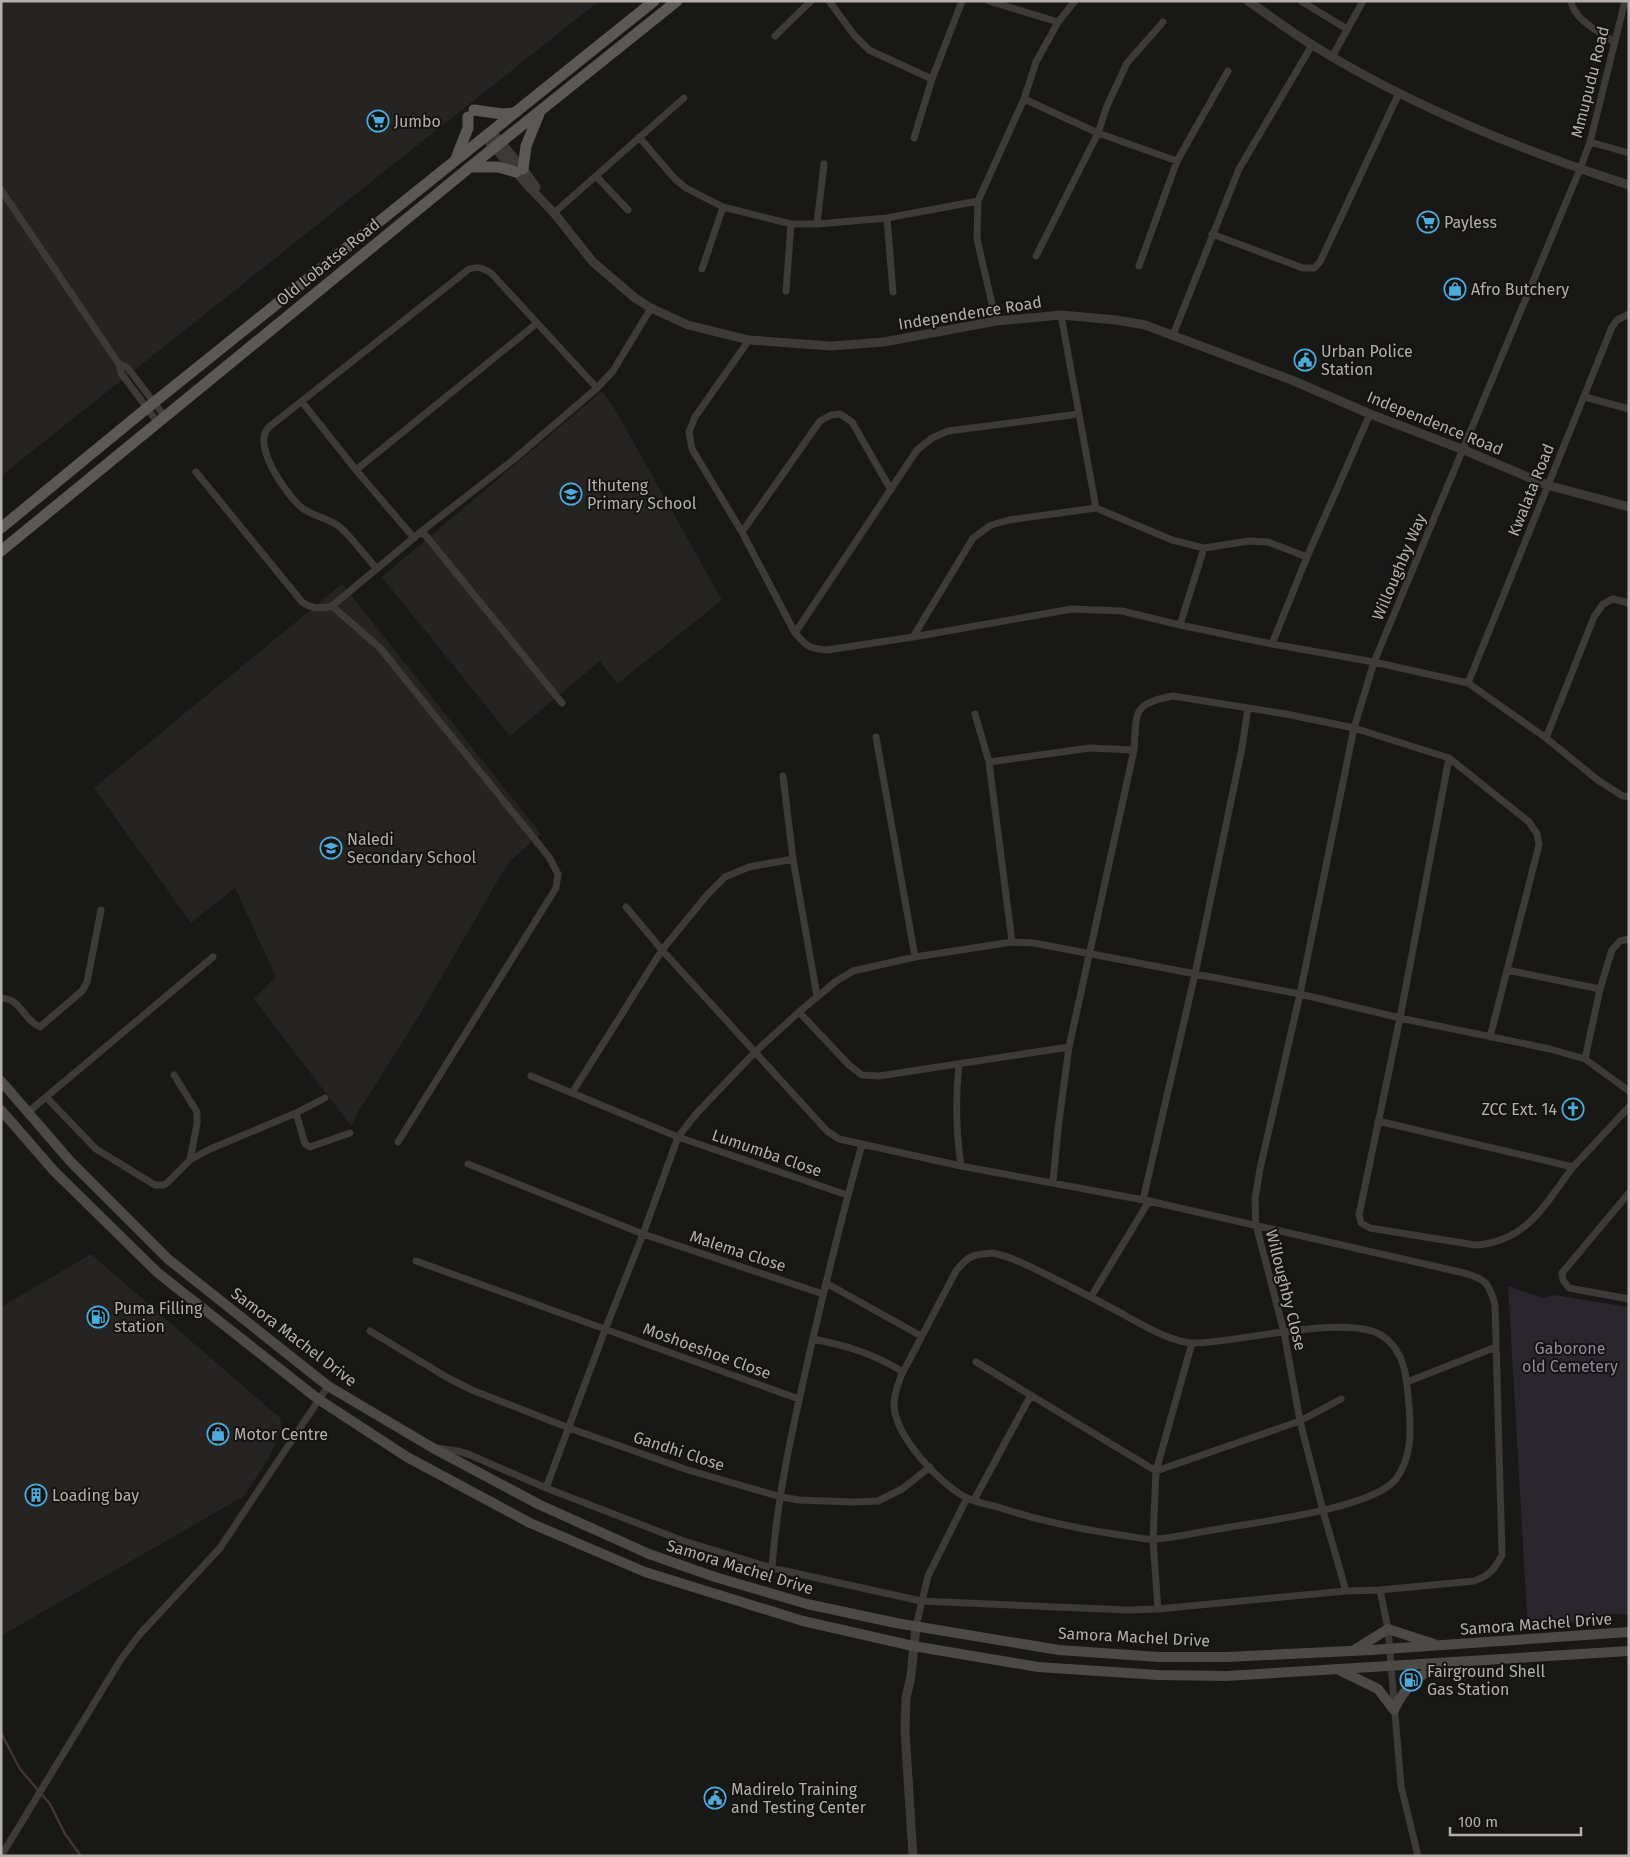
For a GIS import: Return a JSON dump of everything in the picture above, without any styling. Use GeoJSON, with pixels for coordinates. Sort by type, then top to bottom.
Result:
{"type":"FeatureCollection","features":[{"type":"Feature","properties":{"kind":"main road","name":"Old Lobatse Road"},"geometry":{"type":"LineString","coordinates":[[1,528],[654,1]]}},
{"type":"Feature","properties":{"kind":"main road","name":"Old Lobatse Road"},"geometry":{"type":"LineString","coordinates":[[1,550],[470,167],[678,1]]}},
{"type":"Feature","properties":{"kind":"main road"},"geometry":{"type":"LineString","coordinates":[[470,167],[498,167],[519,170],[526,146],[541,110]]}},
{"type":"Feature","properties":{"kind":"main road"},"geometry":{"type":"LineString","coordinates":[[454,163],[468,128],[471,114],[515,113]]}},
{"type":"Feature","properties":{"kind":"main road","name":"Samora Machel Drive"},"geometry":{"type":"LineString","coordinates":[[1,1081],[70,1161],[168,1259],[328,1386],[433,1448],[538,1504],[649,1554],[715,1577],[807,1604],[916,1626],[1059,1650],[1159,1657],[1226,1657],[1389,1649],[1629,1632]]}},
{"type":"Feature","properties":{"kind":"main road","name":"Samora Machel Drive"},"geometry":{"type":"LineString","coordinates":[[1,1110],[54,1170],[158,1273],[318,1399],[407,1457],[521,1518],[645,1572],[804,1621],[913,1646],[1038,1667],[1149,1674],[1226,1676],[1629,1651]]}},
{"type":"Feature","properties":{"kind":"main road"},"geometry":{"type":"LineString","coordinates":[[1353,1650],[1388,1629],[1436,1645]]}},
{"type":"Feature","properties":{"kind":"main road"},"geometry":{"type":"LineString","coordinates":[[1338,1669],[1378,1689],[1394,1710],[1399,1699],[1413,1681],[1440,1663]]}},
{"type":"Feature","properties":{"kind":"street"},"geometry":{"type":"LineString","coordinates":[[775,36],[812,1]]}},
{"type":"Feature","properties":{"kind":"street"},"geometry":{"type":"LineString","coordinates":[[828,1],[854,35],[869,50],[932,79]]}},
{"type":"Feature","properties":{"kind":"street"},"geometry":{"type":"LineString","coordinates":[[914,138],[932,79],[962,1]]}},
{"type":"Feature","properties":{"kind":"street"},"geometry":{"type":"LineString","coordinates":[[989,1],[1058,22]]}},
{"type":"Feature","properties":{"kind":"street"},"geometry":{"type":"LineString","coordinates":[[996,321],[977,239],[978,201],[1024,99],[1036,62],[1058,22],[1075,1]]}},
{"type":"Feature","properties":{"kind":"street"},"geometry":{"type":"LineString","coordinates":[[1248,1],[1312,45],[1399,93],[1476,128],[1580,169],[1629,185]]}},
{"type":"Feature","properties":{"kind":"street"},"geometry":{"type":"LineString","coordinates":[[1301,1],[1347,29]]}},
{"type":"Feature","properties":{"kind":"street"},"geometry":{"type":"LineString","coordinates":[[1332,57],[1363,1]]}},
{"type":"Feature","properties":{"kind":"street"},"geometry":{"type":"LineString","coordinates":[[1571,1],[1572,7],[1585,22],[1614,42]]}},
{"type":"Feature","properties":{"kind":"street","name":"Mmupudu Road"},"geometry":{"type":"LineString","coordinates":[[1580,169],[1590,142],[1625,1]]}},
{"type":"Feature","properties":{"kind":"street"},"geometry":{"type":"LineString","coordinates":[[1036,256],[1098,132],[1107,106],[1127,63],[1163,22]]}},
{"type":"Feature","properties":{"kind":"street"},"geometry":{"type":"LineString","coordinates":[[1173,335],[1239,168],[1312,45]]}},
{"type":"Feature","properties":{"kind":"street"},"geometry":{"type":"LineString","coordinates":[[1139,266],[1178,161],[1228,71]]}},
{"type":"Feature","properties":{"kind":"street"},"geometry":{"type":"LineString","coordinates":[[1212,234],[1303,268],[1314,268],[1320,262],[1399,93]]}},
{"type":"Feature","properties":{"kind":"street"},"geometry":{"type":"LineString","coordinates":[[554,212],[684,98]]}},
{"type":"Feature","properties":{"kind":"street"},"geometry":{"type":"LineString","coordinates":[[1024,99],[1098,132],[1178,161]]}},
{"type":"Feature","properties":{"kind":"street","name":"Independence Road"},"geometry":{"type":"LineString","coordinates":[[489,135],[554,212],[593,262],[635,298],[651,308],[688,325],[749,340],[831,346],[884,342],[996,321],[1061,315],[1135,323],[1173,335],[1294,380],[1370,414],[1464,450],[1547,485],[1629,507]]}},
{"type":"Feature","properties":{"kind":"street"},"geometry":{"type":"LineString","coordinates":[[639,137],[674,178],[686,188],[723,207],[791,224],[817,224],[887,218],[978,201]]}},
{"type":"Feature","properties":{"kind":"street"},"geometry":{"type":"LineString","coordinates":[[1590,142],[1629,153]]}},
{"type":"Feature","properties":{"kind":"street"},"geometry":{"type":"LineString","coordinates":[[817,224],[824,164]]}},
{"type":"Feature","properties":{"kind":"street","name":"Willoughby Way"},"geometry":{"type":"LineString","coordinates":[[1300,994],[1354,728],[1374,662],[1580,169]]}},
{"type":"Feature","properties":{"kind":"street"},"geometry":{"type":"LineString","coordinates":[[596,176],[628,210]]}},
{"type":"Feature","properties":{"kind":"street"},"geometry":{"type":"LineString","coordinates":[[1,190],[119,364],[122,373],[162,420]]}},
{"type":"Feature","properties":{"kind":"street"},"geometry":{"type":"LineString","coordinates":[[702,269],[723,207]]}},
{"type":"Feature","properties":{"kind":"street"},"geometry":{"type":"LineString","coordinates":[[887,218],[893,292]]}},
{"type":"Feature","properties":{"kind":"street"},"geometry":{"type":"LineString","coordinates":[[786,291],[791,224]]}},
{"type":"Feature","properties":{"kind":"street"},"geometry":{"type":"LineString","coordinates":[[377,569],[342,529],[334,523],[319,518],[302,508],[288,493],[274,471],[264,446],[266,430],[469,269],[476,267],[482,268],[491,274],[597,388]]}},
{"type":"Feature","properties":{"kind":"street"},"geometry":{"type":"LineString","coordinates":[[196,472],[302,602],[307,606],[316,608],[332,606],[422,531],[513,460],[597,388],[613,371],[651,308]]}},
{"type":"Feature","properties":{"kind":"street","name":"Kwalata Road"},"geometry":{"type":"LineString","coordinates":[[1468,683],[1612,327],[1617,320],[1629,314]]}},
{"type":"Feature","properties":{"kind":"street"},"geometry":{"type":"LineString","coordinates":[[1061,315],[1096,508]]}},
{"type":"Feature","properties":{"kind":"street"},"geometry":{"type":"LineString","coordinates":[[356,470],[536,324]]}},
{"type":"Feature","properties":{"kind":"street"},"geometry":{"type":"LineString","coordinates":[[749,340],[695,418],[689,432],[692,449],[742,532],[795,633],[804,643],[814,649],[827,650],[913,637],[1072,609],[1122,611],[1180,625],[1374,662],[1468,683],[1546,738],[1599,782],[1629,798]]}},
{"type":"Feature","properties":{"kind":"street"},"geometry":{"type":"LineString","coordinates":[[1585,397],[1629,409]]}},
{"type":"Feature","properties":{"kind":"street"},"geometry":{"type":"LineString","coordinates":[[302,402],[356,470],[414,538]]}},
{"type":"Feature","properties":{"kind":"street"},"geometry":{"type":"LineString","coordinates":[[742,532],[820,421],[831,415],[840,414],[852,422],[892,490]]}},
{"type":"Feature","properties":{"kind":"street"},"geometry":{"type":"LineString","coordinates":[[795,633],[917,450],[932,438],[948,431],[1079,414]]}},
{"type":"Feature","properties":{"kind":"street"},"geometry":{"type":"LineString","coordinates":[[1272,644],[1307,557],[1370,414]]}},
{"type":"Feature","properties":{"kind":"street"},"geometry":{"type":"LineString","coordinates":[[913,637],[973,538],[991,525],[1009,520],[1096,508],[1172,540],[1204,548],[1249,541],[1268,542],[1307,557]]}},
{"type":"Feature","properties":{"kind":"street"},"geometry":{"type":"LineString","coordinates":[[422,531],[562,703]]}},
{"type":"Feature","properties":{"kind":"street"},"geometry":{"type":"LineString","coordinates":[[1180,625],[1204,548]]}},
{"type":"Feature","properties":{"kind":"street"},"geometry":{"type":"LineString","coordinates":[[1546,738],[1594,616],[1603,604],[1613,598],[1629,603]]}},
{"type":"Feature","properties":{"kind":"street"},"geometry":{"type":"LineString","coordinates":[[332,606],[380,648],[549,857],[558,874],[556,888],[398,1142]]}},
{"type":"Feature","properties":{"kind":"street"},"geometry":{"type":"LineString","coordinates":[[1053,1182],[1069,1047],[1091,954],[1134,750],[1137,715],[1143,706],[1157,699],[1173,696],[1354,728],[1449,758],[1529,822],[1537,834],[1539,845],[1490,1037]]}},
{"type":"Feature","properties":{"kind":"street"},"geometry":{"type":"LineString","coordinates":[[1092,1297],[1146,1200],[1242,748],[1248,708]]}},
{"type":"Feature","properties":{"kind":"street"},"geometry":{"type":"LineString","coordinates":[[975,714],[989,762],[1012,942]]}},
{"type":"Feature","properties":{"kind":"street"},"geometry":{"type":"LineString","coordinates":[[876,737],[915,957]]}},
{"type":"Feature","properties":{"kind":"street"},"geometry":{"type":"LineString","coordinates":[[989,762],[1090,748],[1134,750]]}},
{"type":"Feature","properties":{"kind":"street"},"geometry":{"type":"LineString","coordinates":[[1449,758],[1400,1018],[1359,1215],[1362,1223],[1370,1228],[1475,1245],[1492,1244],[1507,1238],[1522,1229],[1539,1213],[1573,1167],[1629,1107]]}},
{"type":"Feature","properties":{"kind":"street"},"geometry":{"type":"LineString","coordinates":[[783,776],[793,858],[817,996]]}},
{"type":"Feature","properties":{"kind":"street"},"geometry":{"type":"LineString","coordinates":[[572,1093],[662,950],[706,895],[725,877],[749,867],[793,858]]}},
{"type":"Feature","properties":{"kind":"street"},"geometry":{"type":"LineString","coordinates":[[433,1448],[468,1454],[546,1488],[681,1540],[772,1568],[921,1601],[1127,1610],[1158,1609],[1474,1581],[1486,1577],[1496,1567],[1502,1556],[1495,1305],[1492,1291],[1487,1283],[1479,1277],[1146,1200],[961,1166],[839,1139],[827,1132],[662,950],[626,907]]}},
{"type":"Feature","properties":{"kind":"street"},"geometry":{"type":"LineString","coordinates":[[1,998],[8,998],[14,1001],[34,1024],[40,1027],[82,991],[87,982],[101,910]]}},
{"type":"Feature","properties":{"kind":"street"},"geometry":{"type":"LineString","coordinates":[[1585,1059],[1600,989],[1612,950],[1620,941],[1629,939]]}},
{"type":"Feature","properties":{"kind":"street"},"geometry":{"type":"LineString","coordinates":[[546,1488],[678,1137],[696,1114],[755,1052],[817,996],[853,971],[915,957],[1012,942],[1034,943],[1300,994],[1400,1018],[1550,1049],[1585,1059],[1629,1092]]}},
{"type":"Feature","properties":{"kind":"street"},"geometry":{"type":"LineString","coordinates":[[28,1113],[213,957]]}},
{"type":"Feature","properties":{"kind":"street"},"geometry":{"type":"LineString","coordinates":[[1507,970],[1600,989]]}},
{"type":"Feature","properties":{"kind":"street","name":"Willoughby Close"},"geometry":{"type":"LineString","coordinates":[[1300,994],[1260,1169],[1255,1199],[1256,1225],[1284,1332],[1300,1422],[1346,1591]]}},
{"type":"Feature","properties":{"kind":"street"},"geometry":{"type":"LineString","coordinates":[[799,1012],[849,1065],[862,1074],[879,1076],[1069,1047]]}},
{"type":"Feature","properties":{"kind":"street"},"geometry":{"type":"LineString","coordinates":[[958,1065],[956,1130],[961,1166]]}},
{"type":"Feature","properties":{"kind":"street"},"geometry":{"type":"LineString","coordinates":[[174,1076],[197,1112],[198,1119],[190,1160]]}},
{"type":"Feature","properties":{"kind":"street","name":"Lumumba Close"},"geometry":{"type":"LineString","coordinates":[[530,1076],[678,1137],[847,1195]]}},
{"type":"Feature","properties":{"kind":"street"},"geometry":{"type":"LineString","coordinates":[[46,1096],[96,1149],[155,1185],[164,1185],[190,1160],[212,1148],[296,1114],[325,1098]]}},
{"type":"Feature","properties":{"kind":"street"},"geometry":{"type":"LineString","coordinates":[[296,1114],[307,1146],[313,1146],[350,1133]]}},
{"type":"Feature","properties":{"kind":"street"},"geometry":{"type":"LineString","coordinates":[[1378,1121],[1573,1167]]}},
{"type":"Feature","properties":{"kind":"street"},"geometry":{"type":"LineString","coordinates":[[772,1568],[774,1535],[799,1399],[847,1195],[862,1145]]}},
{"type":"Feature","properties":{"kind":"street","name":"Malema Close"},"geometry":{"type":"LineString","coordinates":[[468,1164],[643,1234],[823,1294]]}},
{"type":"Feature","properties":{"kind":"street"},"geometry":{"type":"LineString","coordinates":[[1629,1193],[1562,1273],[1563,1280],[1569,1288],[1629,1299]]}},
{"type":"Feature","properties":{"kind":"street"},"geometry":{"type":"LineString","coordinates":[[993,1252],[1008,1256],[1092,1297],[1154,1331],[1192,1343],[1334,1327],[1372,1330],[1386,1338],[1398,1354],[1406,1373],[1412,1432],[1409,1451],[1396,1479],[1384,1490],[1323,1511],[1154,1540],[1032,1518],[970,1499],[953,1489],[930,1467],[906,1438],[896,1417],[894,1404],[896,1389],[902,1372],[921,1336],[956,1271],[966,1259],[977,1254],[993,1252]]}},
{"type":"Feature","properties":{"kind":"street","name":"Moshoeshoe Close"},"geometry":{"type":"LineString","coordinates":[[416,1261],[799,1399]]}},
{"type":"Feature","properties":{"kind":"street"},"geometry":{"type":"LineString","coordinates":[[826,1283],[921,1336]]}},
{"type":"Feature","properties":{"kind":"street","name":"Gandhi Close"},"geometry":{"type":"LineString","coordinates":[[370,1332],[462,1386],[569,1428],[685,1469],[781,1497],[799,1500],[844,1502],[878,1501],[902,1490],[930,1467]]}},
{"type":"Feature","properties":{"kind":"street"},"geometry":{"type":"LineString","coordinates":[[813,1339],[855,1349],[874,1356],[902,1372]]}},
{"type":"Feature","properties":{"kind":"street"},"geometry":{"type":"LineString","coordinates":[[1158,1609],[1154,1540],[1156,1471],[1192,1343]]}},
{"type":"Feature","properties":{"kind":"street"},"geometry":{"type":"LineString","coordinates":[[1407,1382],[1496,1347]]}},
{"type":"Feature","properties":{"kind":"street"},"geometry":{"type":"LineString","coordinates":[[976,1362],[1156,1471]]}},
{"type":"Feature","properties":{"kind":"street"},"geometry":{"type":"LineString","coordinates":[[2,1856],[41,1789],[130,1646],[220,1548],[328,1386]]}},
{"type":"Feature","properties":{"kind":"street"},"geometry":{"type":"LineString","coordinates":[[913,1856],[905,1732],[906,1698],[911,1676],[913,1646],[921,1601],[928,1576],[970,1499],[1031,1395]]}},
{"type":"Feature","properties":{"kind":"street"},"geometry":{"type":"LineString","coordinates":[[1156,1471],[1300,1422],[1340,1399]]}},
{"type":"Feature","properties":{"kind":"street"},"geometry":{"type":"LineString","coordinates":[[1380,1590],[1388,1629],[1401,1786],[1418,1856]]}},
{"type":"Feature","properties":{"kind":"shaded area"},"geometry":{"type":"Polygon","coordinates":[[[1,1],[599,1],[1,476],[1,1]]]}},
{"type":"Feature","properties":{"kind":"shaded area","name":"Ithuteng Primary School"},"geometry":{"type":"Polygon","coordinates":[[[602,391],[616,411],[722,600],[617,684],[600,661],[510,736],[382,577],[602,391]]]}},
{"type":"Feature","properties":{"kind":"shaded area","name":"Naledi Secondary School"},"geometry":{"type":"Polygon","coordinates":[[[342,584],[541,834],[510,861],[422,1011],[351,1126],[254,999],[276,977],[235,888],[191,923],[94,788],[342,584]]]}},
{"type":"Feature","properties":{"kind":"shaded area"},"geometry":{"type":"Polygon","coordinates":[[[91,1254],[280,1418],[282,1427],[270,1456],[244,1496],[1,1636],[1,1307],[91,1254]]]}},
{"type":"Feature","properties":{"kind":"green space","name":"Gaborone old Cemetery"},"geometry":{"type":"Polygon","coordinates":[[[1508,1286],[1543,1298],[1554,1295],[1629,1307],[1629,1615],[1612,1614],[1528,1631],[1508,1286]]]}},
{"type":"Feature","properties":{"kind":"waterway"},"geometry":{"type":"LineString","coordinates":[[1,1733],[20,1769],[50,1804],[65,1834],[81,1856]]}},
{"type":"Feature","properties":{"kind":"place","name":"Jumbo"},"geometry":{"type":"Point","coordinates":[378,121]}},
{"type":"Feature","properties":{"kind":"place","name":"Payless"},"geometry":{"type":"Point","coordinates":[1428,222]}},
{"type":"Feature","properties":{"kind":"place","name":"Afro Butchery"},"geometry":{"type":"Point","coordinates":[1455,289]}},
{"type":"Feature","properties":{"kind":"place","name":"Urban Police Station"},"geometry":{"type":"Point","coordinates":[1305,360]}},
{"type":"Feature","properties":{"kind":"place","name":"Ithuteng Primary School"},"geometry":{"type":"Point","coordinates":[571,494]}},
{"type":"Feature","properties":{"kind":"place","name":"Naledi Secondary School"},"geometry":{"type":"Point","coordinates":[331,848]}},
{"type":"Feature","properties":{"kind":"place","name":"ZCC Ext. 14"},"geometry":{"type":"Point","coordinates":[1573,1109]}},
{"type":"Feature","properties":{"kind":"place","name":"Puma Filling station"},"geometry":{"type":"Point","coordinates":[98,1317]}},
{"type":"Feature","properties":{"kind":"place","name":"Motor Centre"},"geometry":{"type":"Point","coordinates":[218,1434]}},
{"type":"Feature","properties":{"kind":"place","name":"Loading bay"},"geometry":{"type":"Point","coordinates":[36,1495]}},
{"type":"Feature","properties":{"kind":"place","name":"Fairground Shell Gas Station"},"geometry":{"type":"Point","coordinates":[1411,1680]}},
{"type":"Feature","properties":{"kind":"place","name":"Madirelo Training and Testing Center"},"geometry":{"type":"Point","coordinates":[715,1798]}}]}
